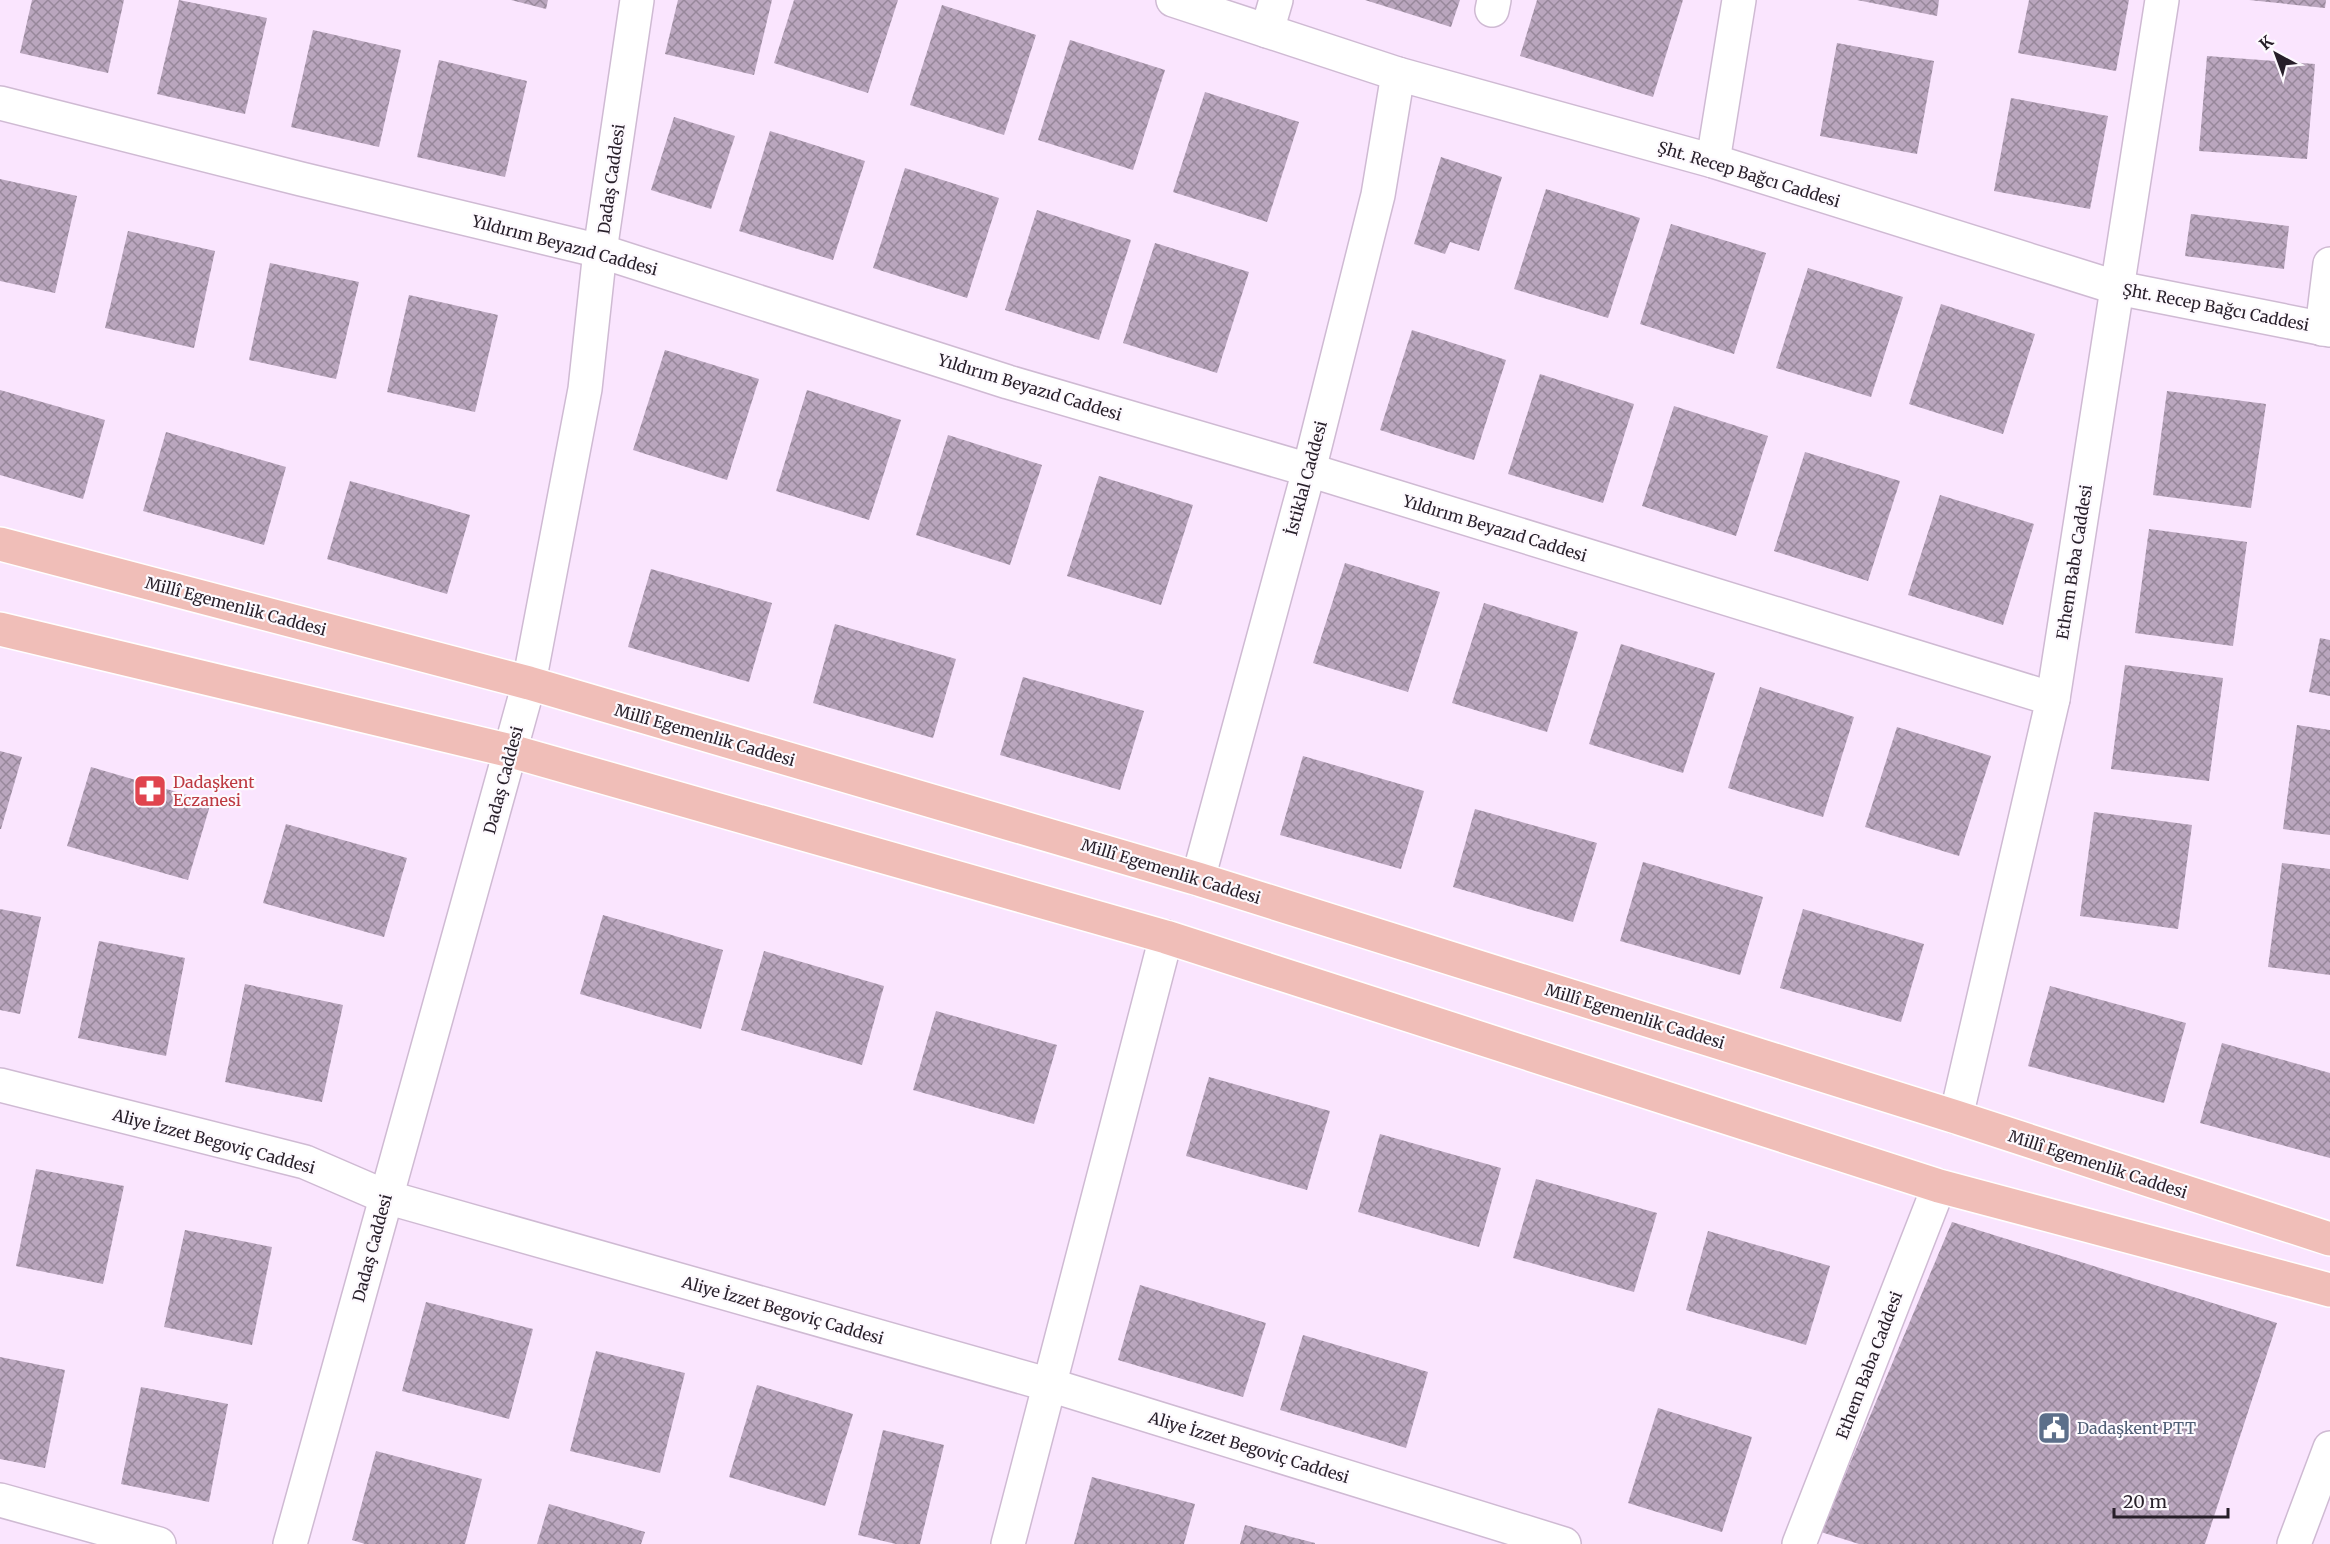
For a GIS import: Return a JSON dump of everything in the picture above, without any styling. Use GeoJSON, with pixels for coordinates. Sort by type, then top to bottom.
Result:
{"type":"FeatureCollection","features":[{"type":"Feature","properties":{"kind":"main road","name":"Millî Egemenlik Caddesi"},"geometry":{"type":"LineString","coordinates":[[0,544],[529,683],[1198,879],[1956,1118],[2330,1239]]}},
{"type":"Feature","properties":{"kind":"main road"},"geometry":{"type":"LineString","coordinates":[[0,629],[511,752],[1166,937],[1940,1186],[2330,1290]]}},
{"type":"Feature","properties":{"kind":"street","name":"Dadaş Caddesi"},"geometry":{"type":"LineString","coordinates":[[290,1544],[529,683],[585,389],[600,251],[638,0]]}},
{"type":"Feature","properties":{"kind":"street","name":"Şht. Recep Bağcı Caddesi"},"geometry":{"type":"LineString","coordinates":[[1173,0],[1398,74],[1713,161],[2118,288],[2326,329]]}},
{"type":"Feature","properties":{"kind":"street"},"geometry":{"type":"LineString","coordinates":[[1267,31],[1276,0]]}},
{"type":"Feature","properties":{"kind":"street"},"geometry":{"type":"LineString","coordinates":[[1713,161],[1739,0]]}},
{"type":"Feature","properties":{"kind":"street","name":"Ethem Baba Caddesi"},"geometry":{"type":"LineString","coordinates":[[1956,1118],[2053,699],[2162,0]]}},
{"type":"Feature","properties":{"kind":"street","name":"İstiklal Caddesi"},"geometry":{"type":"LineString","coordinates":[[1198,879],[1309,470],[1378,195],[1398,74]]}},
{"type":"Feature","properties":{"kind":"street","name":"Yıldırım Beyazıd Caddesi"},"geometry":{"type":"LineString","coordinates":[[0,103],[600,251],[1008,382],[1309,470],[2053,699]]}},
{"type":"Feature","properties":{"kind":"street"},"geometry":{"type":"LineString","coordinates":[[2326,329],[2330,264]]}},
{"type":"Feature","properties":{"kind":"street"},"geometry":{"type":"LineString","coordinates":[[1008,1544],[1166,937]]}},
{"type":"Feature","properties":{"kind":"street","name":"Aliye İzzet Begoviç Caddesi"},"geometry":{"type":"LineString","coordinates":[[0,1085],[305,1162],[386,1197],[1050,1385],[1564,1544]]}},
{"type":"Feature","properties":{"kind":"street","name":"Ethem Baba Caddesi"},"geometry":{"type":"LineString","coordinates":[[1799,1544],[1940,1186]]}},
{"type":"Feature","properties":{"kind":"street"},"geometry":{"type":"LineString","coordinates":[[2294,1544],[2330,1448]]}},
{"type":"Feature","properties":{"kind":"street"},"geometry":{"type":"LineString","coordinates":[[0,1500],[159,1544]]}},
{"type":"Feature","properties":{"kind":"building"},"geometry":{"type":"Polygon","coordinates":[[[32,0],[124,0],[108,73],[20,53],[32,0]]]}},
{"type":"Feature","properties":{"kind":"building"},"geometry":{"type":"Polygon","coordinates":[[[179,0],[267,18],[245,114],[157,94],[179,0]]]}},
{"type":"Feature","properties":{"kind":"building"},"geometry":{"type":"Polygon","coordinates":[[[511,0],[548,0],[546,9],[511,0]]]}},
{"type":"Feature","properties":{"kind":"building"},"geometry":{"type":"Polygon","coordinates":[[[678,0],[772,0],[754,75],[665,54],[678,0]]]}},
{"type":"Feature","properties":{"kind":"building"},"geometry":{"type":"Polygon","coordinates":[[[794,0],[898,0],[868,93],[774,63],[794,0]]]}},
{"type":"Feature","properties":{"kind":"building"},"geometry":{"type":"Polygon","coordinates":[[[1365,0],[1460,0],[1451,27],[1365,0]]]}},
{"type":"Feature","properties":{"kind":"building"},"geometry":{"type":"Polygon","coordinates":[[[1537,0],[1683,0],[1653,97],[1520,56],[1537,0]]]}},
{"type":"Feature","properties":{"kind":"building"},"geometry":{"type":"Polygon","coordinates":[[[1857,0],[1939,0],[1937,16],[1857,0]]]}},
{"type":"Feature","properties":{"kind":"building"},"geometry":{"type":"Polygon","coordinates":[[[2029,0],[2129,0],[2116,71],[2018,53],[2029,0]]]}},
{"type":"Feature","properties":{"kind":"building"},"geometry":{"type":"Polygon","coordinates":[[[2249,0],[2326,0],[2325,8],[2249,0]]]}},
{"type":"Feature","properties":{"kind":"building"},"geometry":{"type":"Polygon","coordinates":[[[942,5],[1036,35],[1004,135],[910,105],[942,5]]]}},
{"type":"Feature","properties":{"kind":"building"},"geometry":{"type":"Polygon","coordinates":[[[313,30],[401,50],[379,147],[291,127],[313,30]]]}},
{"type":"Feature","properties":{"kind":"building"},"geometry":{"type":"Polygon","coordinates":[[[1070,40],[1165,70],[1133,170],[1038,140],[1070,40]]]}},
{"type":"Feature","properties":{"kind":"building"},"geometry":{"type":"Polygon","coordinates":[[[1837,43],[1934,61],[1917,154],[1820,136],[1837,43]]]}},
{"type":"Feature","properties":{"kind":"building"},"geometry":{"type":"Polygon","coordinates":[[[2207,56],[2315,64],[2307,159],[2199,151],[2207,56]]]}},
{"type":"Feature","properties":{"kind":"building"},"geometry":{"type":"Polygon","coordinates":[[[439,60],[527,81],[505,177],[417,157],[439,60]]]}},
{"type":"Feature","properties":{"kind":"building"},"geometry":{"type":"Polygon","coordinates":[[[1205,92],[1299,122],[1267,222],[1173,192],[1205,92]]]}},
{"type":"Feature","properties":{"kind":"building"},"geometry":{"type":"Polygon","coordinates":[[[2011,98],[2108,116],[2090,209],[1994,191],[2011,98]]]}},
{"type":"Feature","properties":{"kind":"building"},"geometry":{"type":"Polygon","coordinates":[[[674,117],[735,136],[711,209],[651,190],[674,117]]]}},
{"type":"Feature","properties":{"kind":"building"},"geometry":{"type":"Polygon","coordinates":[[[770,131],[865,161],[833,260],[739,231],[770,131]]]}},
{"type":"Feature","properties":{"kind":"building"},"geometry":{"type":"Polygon","coordinates":[[[1441,157],[1502,177],[1479,251],[1450,242],[1445,254],[1414,244],[1441,157]]]}},
{"type":"Feature","properties":{"kind":"building"},"geometry":{"type":"Polygon","coordinates":[[[905,168],[999,198],[967,298],[873,268],[905,168]]]}},
{"type":"Feature","properties":{"kind":"building"},"geometry":{"type":"Polygon","coordinates":[[[0,179],[77,196],[55,293],[0,281],[0,179]]]}},
{"type":"Feature","properties":{"kind":"building"},"geometry":{"type":"Polygon","coordinates":[[[1546,189],[1640,218],[1608,318],[1514,289],[1546,189]]]}},
{"type":"Feature","properties":{"kind":"building"},"geometry":{"type":"Polygon","coordinates":[[[1037,210],[1131,240],[1099,340],[1005,310],[1037,210]]]}},
{"type":"Feature","properties":{"kind":"building"},"geometry":{"type":"Polygon","coordinates":[[[2191,214],[2289,226],[2284,269],[2185,256],[2191,214]]]}},
{"type":"Feature","properties":{"kind":"building"},"geometry":{"type":"Polygon","coordinates":[[[1671,224],[1766,253],[1734,354],[1640,324],[1671,224]]]}},
{"type":"Feature","properties":{"kind":"building"},"geometry":{"type":"Polygon","coordinates":[[[128,231],[215,251],[194,348],[105,328],[128,231]]]}},
{"type":"Feature","properties":{"kind":"building"},"geometry":{"type":"Polygon","coordinates":[[[1155,243],[1249,272],[1217,373],[1123,343],[1155,243]]]}},
{"type":"Feature","properties":{"kind":"building"},"geometry":{"type":"Polygon","coordinates":[[[270,263],[359,282],[336,379],[249,360],[270,263]]]}},
{"type":"Feature","properties":{"kind":"building"},"geometry":{"type":"Polygon","coordinates":[[[1808,268],[1903,297],[1871,397],[1776,368],[1808,268]]]}},
{"type":"Feature","properties":{"kind":"building"},"geometry":{"type":"Polygon","coordinates":[[[409,295],[498,315],[475,412],[387,392],[409,295]]]}},
{"type":"Feature","properties":{"kind":"building"},"geometry":{"type":"Polygon","coordinates":[[[1941,304],[2035,334],[2003,434],[1909,404],[1941,304]]]}},
{"type":"Feature","properties":{"kind":"building"},"geometry":{"type":"Polygon","coordinates":[[[1412,330],[1506,360],[1474,460],[1380,430],[1412,330]]]}},
{"type":"Feature","properties":{"kind":"building"},"geometry":{"type":"Polygon","coordinates":[[[665,350],[759,379],[727,480],[633,450],[665,350]]]}},
{"type":"Feature","properties":{"kind":"building"},"geometry":{"type":"Polygon","coordinates":[[[1540,374],[1634,404],[1603,503],[1508,474],[1540,374]]]}},
{"type":"Feature","properties":{"kind":"building"},"geometry":{"type":"Polygon","coordinates":[[[0,390],[105,420],[83,499],[0,475],[0,390]]]}},
{"type":"Feature","properties":{"kind":"building"},"geometry":{"type":"Polygon","coordinates":[[[807,390],[901,420],[869,520],[776,491],[807,390]]]}},
{"type":"Feature","properties":{"kind":"building"},"geometry":{"type":"Polygon","coordinates":[[[2167,391],[2266,404],[2251,508],[2153,495],[2167,391]]]}},
{"type":"Feature","properties":{"kind":"building"},"geometry":{"type":"Polygon","coordinates":[[[1674,406],[1768,436],[1736,536],[1642,506],[1674,406]]]}},
{"type":"Feature","properties":{"kind":"building"},"geometry":{"type":"Polygon","coordinates":[[[166,432],[286,467],[264,545],[143,511],[166,432]]]}},
{"type":"Feature","properties":{"kind":"building"},"geometry":{"type":"Polygon","coordinates":[[[948,435],[1042,465],[1010,565],[916,535],[948,435]]]}},
{"type":"Feature","properties":{"kind":"building"},"geometry":{"type":"Polygon","coordinates":[[[1805,452],[1900,481],[1868,581],[1774,551],[1805,452]]]}},
{"type":"Feature","properties":{"kind":"building"},"geometry":{"type":"Polygon","coordinates":[[[1099,476],[1193,505],[1161,605],[1067,576],[1099,476]]]}},
{"type":"Feature","properties":{"kind":"building"},"geometry":{"type":"Polygon","coordinates":[[[350,481],[470,515],[447,594],[327,559],[350,481]]]}},
{"type":"Feature","properties":{"kind":"building"},"geometry":{"type":"Polygon","coordinates":[[[1940,495],[2034,524],[2003,625],[1908,595],[1940,495]]]}},
{"type":"Feature","properties":{"kind":"building"},"geometry":{"type":"Polygon","coordinates":[[[2149,529],[2247,542],[2233,646],[2135,633],[2149,529]]]}},
{"type":"Feature","properties":{"kind":"building"},"geometry":{"type":"Polygon","coordinates":[[[1345,563],[1440,592],[1408,692],[1313,663],[1345,563]]]}},
{"type":"Feature","properties":{"kind":"building"},"geometry":{"type":"Polygon","coordinates":[[[651,569],[772,603],[749,682],[628,647],[651,569]]]}},
{"type":"Feature","properties":{"kind":"building"},"geometry":{"type":"Polygon","coordinates":[[[1484,603],[1578,632],[1547,732],[1452,703],[1484,603]]]}},
{"type":"Feature","properties":{"kind":"building"},"geometry":{"type":"Polygon","coordinates":[[[835,624],[956,659],[933,738],[813,703],[835,624]]]}},
{"type":"Feature","properties":{"kind":"building"},"geometry":{"type":"Polygon","coordinates":[[[2320,638],[2330,640],[2330,696],[2309,692],[2320,638]]]}},
{"type":"Feature","properties":{"kind":"building"},"geometry":{"type":"Polygon","coordinates":[[[1621,644],[1715,673],[1683,773],[1589,744],[1621,644]]]}},
{"type":"Feature","properties":{"kind":"building"},"geometry":{"type":"Polygon","coordinates":[[[2125,665],[2223,678],[2209,781],[2111,769],[2125,665]]]}},
{"type":"Feature","properties":{"kind":"building"},"geometry":{"type":"Polygon","coordinates":[[[1023,677],[1144,711],[1120,790],[1000,755],[1023,677]]]}},
{"type":"Feature","properties":{"kind":"building"},"geometry":{"type":"Polygon","coordinates":[[[1760,687],[1854,717],[1823,817],[1728,788],[1760,687]]]}},
{"type":"Feature","properties":{"kind":"building"},"geometry":{"type":"Polygon","coordinates":[[[2297,725],[2330,730],[2330,835],[2283,829],[2297,725]]]}},
{"type":"Feature","properties":{"kind":"building"},"geometry":{"type":"Polygon","coordinates":[[[1897,727],[1991,756],[1959,856],[1865,827],[1897,727]]]}},
{"type":"Feature","properties":{"kind":"building"},"geometry":{"type":"Polygon","coordinates":[[[0,751],[22,757],[1,829],[0,829],[0,751]]]}},
{"type":"Feature","properties":{"kind":"building"},"geometry":{"type":"Polygon","coordinates":[[[1303,756],[1424,791],[1401,869],[1280,835],[1303,756]]]}},
{"type":"Feature","properties":{"kind":"building"},"geometry":{"type":"Polygon","coordinates":[[[91,767],[211,802],[188,880],[67,846],[91,767]]]}},
{"type":"Feature","properties":{"kind":"building"},"geometry":{"type":"Polygon","coordinates":[[[1475,809],[1597,843],[1573,922],[1453,887],[1475,809]]]}},
{"type":"Feature","properties":{"kind":"building"},"geometry":{"type":"Polygon","coordinates":[[[2094,812],[2192,825],[2178,929],[2080,916],[2094,812]]]}},
{"type":"Feature","properties":{"kind":"building"},"geometry":{"type":"Polygon","coordinates":[[[286,824],[407,858],[384,937],[263,903],[286,824]]]}},
{"type":"Feature","properties":{"kind":"building"},"geometry":{"type":"Polygon","coordinates":[[[1643,862],[1763,897],[1740,975],[1620,941],[1643,862]]]}},
{"type":"Feature","properties":{"kind":"building"},"geometry":{"type":"Polygon","coordinates":[[[2282,863],[2330,869],[2330,975],[2268,967],[2282,863]]]}},
{"type":"Feature","properties":{"kind":"building"},"geometry":{"type":"Polygon","coordinates":[[[0,909],[41,917],[20,1014],[0,1010],[0,909]]]}},
{"type":"Feature","properties":{"kind":"building"},"geometry":{"type":"Polygon","coordinates":[[[1803,909],[1924,944],[1901,1022],[1780,988],[1803,909]]]}},
{"type":"Feature","properties":{"kind":"building"},"geometry":{"type":"Polygon","coordinates":[[[603,915],[723,950],[701,1029],[580,994],[603,915]]]}},
{"type":"Feature","properties":{"kind":"building"},"geometry":{"type":"Polygon","coordinates":[[[99,941],[185,958],[166,1056],[78,1038],[99,941]]]}},
{"type":"Feature","properties":{"kind":"building"},"geometry":{"type":"Polygon","coordinates":[[[764,951],[884,986],[862,1065],[741,1030],[764,951]]]}},
{"type":"Feature","properties":{"kind":"building"},"geometry":{"type":"Polygon","coordinates":[[[245,984],[343,1005],[322,1102],[225,1082],[245,984]]]}},
{"type":"Feature","properties":{"kind":"building"},"geometry":{"type":"Polygon","coordinates":[[[2050,986],[2186,1023],[2164,1103],[2028,1066],[2050,986]]]}},
{"type":"Feature","properties":{"kind":"building"},"geometry":{"type":"Polygon","coordinates":[[[936,1011],[1057,1045],[1034,1124],[913,1090],[936,1011]]]}},
{"type":"Feature","properties":{"kind":"building"},"geometry":{"type":"Polygon","coordinates":[[[2222,1043],[2330,1073],[2330,1158],[2200,1123],[2222,1043]]]}},
{"type":"Feature","properties":{"kind":"building"},"geometry":{"type":"Polygon","coordinates":[[[1209,1077],[1330,1111],[1307,1190],[1186,1156],[1209,1077]]]}},
{"type":"Feature","properties":{"kind":"building"},"geometry":{"type":"Polygon","coordinates":[[[1380,1134],[1501,1168],[1479,1247],[1358,1212],[1380,1134]]]}},
{"type":"Feature","properties":{"kind":"building"},"geometry":{"type":"Polygon","coordinates":[[[36,1169],[124,1186],[103,1284],[16,1266],[36,1169]]]}},
{"type":"Feature","properties":{"kind":"building"},"geometry":{"type":"Polygon","coordinates":[[[1536,1179],[1657,1213],[1634,1292],[1513,1258],[1536,1179]]]}},
{"type":"Feature","properties":{"kind":"building","name":"Dadaşkent PTT"},"geometry":{"type":"Polygon","coordinates":[[[1952,1222],[2277,1323],[2205,1544],[1859,1544],[1821,1532],[1952,1222]]]}},
{"type":"Feature","properties":{"kind":"building"},"geometry":{"type":"Polygon","coordinates":[[[185,1230],[272,1247],[252,1345],[164,1327],[185,1230]]]}},
{"type":"Feature","properties":{"kind":"building"},"geometry":{"type":"Polygon","coordinates":[[[1708,1231],[1830,1266],[1806,1345],[1686,1310],[1708,1231]]]}},
{"type":"Feature","properties":{"kind":"building"},"geometry":{"type":"Polygon","coordinates":[[[1140,1285],[1266,1323],[1243,1397],[1118,1360],[1140,1285]]]}},
{"type":"Feature","properties":{"kind":"building"},"geometry":{"type":"Polygon","coordinates":[[[426,1302],[533,1329],[509,1419],[402,1391],[426,1302]]]}},
{"type":"Feature","properties":{"kind":"building"},"geometry":{"type":"Polygon","coordinates":[[[1303,1335],[1428,1372],[1406,1448],[1280,1410],[1303,1335]]]}},
{"type":"Feature","properties":{"kind":"building"},"geometry":{"type":"Polygon","coordinates":[[[596,1351],[685,1373],[660,1473],[570,1451],[596,1351]]]}},
{"type":"Feature","properties":{"kind":"building"},"geometry":{"type":"Polygon","coordinates":[[[0,1357],[65,1370],[45,1468],[0,1459],[0,1357]]]}},
{"type":"Feature","properties":{"kind":"building"},"geometry":{"type":"Polygon","coordinates":[[[757,1385],[853,1414],[825,1506],[729,1477],[757,1385]]]}},
{"type":"Feature","properties":{"kind":"building"},"geometry":{"type":"Polygon","coordinates":[[[141,1387],[228,1404],[209,1502],[121,1484],[141,1387]]]}},
{"type":"Feature","properties":{"kind":"building"},"geometry":{"type":"Polygon","coordinates":[[[1658,1408],[1752,1437],[1722,1532],[1628,1503],[1658,1408]]]}},
{"type":"Feature","properties":{"kind":"building"},"geometry":{"type":"Polygon","coordinates":[[[883,1430],[944,1445],[920,1544],[896,1544],[858,1535],[883,1430]]]}},
{"type":"Feature","properties":{"kind":"building"},"geometry":{"type":"Polygon","coordinates":[[[376,1451],[482,1479],[465,1544],[365,1544],[352,1540],[376,1451]]]}},
{"type":"Feature","properties":{"kind":"building"},"geometry":{"type":"Polygon","coordinates":[[[1092,1477],[1195,1504],[1184,1544],[1074,1544],[1092,1477]]]}},
{"type":"Feature","properties":{"kind":"building"},"geometry":{"type":"Polygon","coordinates":[[[549,1504],[645,1532],[641,1544],[537,1544],[549,1504]]]}},
{"type":"Feature","properties":{"kind":"building"},"geometry":{"type":"Polygon","coordinates":[[[1245,1525],[1315,1543],[1315,1544],[1240,1544],[1245,1525]]]}},
{"type":"Feature","properties":{"kind":"place","name":"Dadaşkent Eczanesi"},"geometry":{"type":"Point","coordinates":[150,791]}},
{"type":"Feature","properties":{"kind":"place","name":"Dadaşkent PTT"},"geometry":{"type":"Point","coordinates":[2054,1428]}}]}
